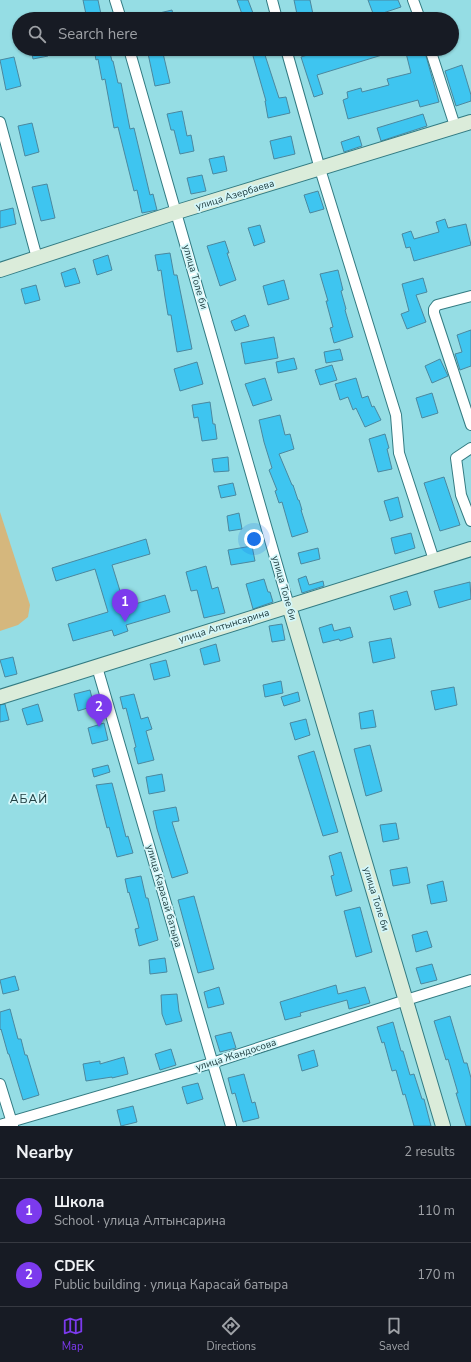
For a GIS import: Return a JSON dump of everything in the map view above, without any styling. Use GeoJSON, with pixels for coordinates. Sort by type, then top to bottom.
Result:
{"type":"FeatureCollection","features":[{"type":"Feature","properties":{"kind":"street"},"geometry":{"type":"LineString","coordinates":[[115,0],[119,12]]}},
{"type":"Feature","properties":{"kind":"street"},"geometry":{"type":"LineString","coordinates":[[272,0],[276,12]]}},
{"type":"Feature","properties":{"kind":"street"},"geometry":{"type":"LineString","coordinates":[[413,0],[417,12]]}},
{"type":"Feature","properties":{"kind":"street","name":"улица Толе би"},"geometry":{"type":"LineString","coordinates":[[132,56],[289,606],[443,1126]]}},
{"type":"Feature","properties":{"kind":"street"},"geometry":{"type":"LineString","coordinates":[[288,56],[320,168],[396,415],[399,453],[434,560]]}},
{"type":"Feature","properties":{"kind":"street"},"geometry":{"type":"LineString","coordinates":[[432,56],[455,126]]}},
{"type":"Feature","properties":{"kind":"street"},"geometry":{"type":"LineString","coordinates":[[0,122],[37,258]]}},
{"type":"Feature","properties":{"kind":"street","name":"улица Азербаева"},"geometry":{"type":"LineString","coordinates":[[0,270],[177,212],[471,122]]}},
{"type":"Feature","properties":{"kind":"street"},"geometry":{"type":"LineString","coordinates":[[471,296],[437,305],[434,309],[434,313],[471,425]]}},
{"type":"Feature","properties":{"kind":"street"},"geometry":{"type":"LineString","coordinates":[[471,448],[456,458],[461,495],[471,521]]}},
{"type":"Feature","properties":{"kind":"street","name":"улица Алтынсарина"},"geometry":{"type":"LineString","coordinates":[[0,697],[471,549]]}},
{"type":"Feature","properties":{"kind":"street","name":"улица Карасай батыра"},"geometry":{"type":"LineString","coordinates":[[96,666],[231,1126]]}},
{"type":"Feature","properties":{"kind":"street","name":"улица Жандосова"},"geometry":{"type":"LineString","coordinates":[[0,1124],[12,1124],[212,1063],[471,980]]}},
{"type":"Feature","properties":{"kind":"street"},"geometry":{"type":"LineString","coordinates":[[0,1084],[12,1124]]}},
{"type":"Feature","properties":{"kind":"shaded area"},"geometry":{"type":"Polygon","coordinates":[[[0,512],[30,605],[28,617],[18,625],[0,631],[0,512]]]}},
{"type":"Feature","properties":{"kind":"building"},"geometry":{"type":"Polygon","coordinates":[[[83,0],[98,0],[101,12],[86,12],[83,0]]]}},
{"type":"Feature","properties":{"kind":"building"},"geometry":{"type":"Polygon","coordinates":[[[237,0],[248,0],[253,12],[241,12],[237,0]]]}},
{"type":"Feature","properties":{"kind":"building"},"geometry":{"type":"Polygon","coordinates":[[[294,0],[310,0],[313,12],[297,12],[294,0]]]}},
{"type":"Feature","properties":{"kind":"building"},"geometry":{"type":"Polygon","coordinates":[[[368,0],[398,0],[401,7],[386,12],[372,12],[368,0]]]}},
{"type":"Feature","properties":{"kind":"building"},"geometry":{"type":"Polygon","coordinates":[[[32,56],[48,56],[33,59],[32,56]]]}},
{"type":"Feature","properties":{"kind":"building"},"geometry":{"type":"Polygon","coordinates":[[[95,56],[111,56],[113,61],[118,83],[121,83],[130,129],[134,128],[150,195],[153,194],[157,210],[142,213],[137,190],[134,191],[118,127],[114,128],[105,79],[102,80],[98,59],[96,60],[95,56]]]}},
{"type":"Feature","properties":{"kind":"building"},"geometry":{"type":"Polygon","coordinates":[[[149,56],[164,56],[170,83],[155,86],[149,56]]]}},
{"type":"Feature","properties":{"kind":"building"},"geometry":{"type":"Polygon","coordinates":[[[253,56],[265,56],[279,98],[286,97],[290,113],[268,118],[266,101],[253,56]]]}},
{"type":"Feature","properties":{"kind":"building"},"geometry":{"type":"Polygon","coordinates":[[[379,56],[317,75],[323,94],[314,97],[301,57],[379,56]]]}},
{"type":"Feature","properties":{"kind":"building"},"geometry":{"type":"Polygon","coordinates":[[[407,56],[426,56],[439,102],[420,107],[418,100],[348,119],[343,100],[348,98],[347,92],[361,88],[362,92],[389,85],[387,79],[411,73],[407,56]]]}},
{"type":"Feature","properties":{"kind":"building"},"geometry":{"type":"Polygon","coordinates":[[[14,57],[21,86],[6,90],[0,60],[14,57]]]}},
{"type":"Feature","properties":{"kind":"building"},"geometry":{"type":"Polygon","coordinates":[[[462,65],[471,95],[471,101],[456,106],[445,71],[462,65]]]}},
{"type":"Feature","properties":{"kind":"building"},"geometry":{"type":"Polygon","coordinates":[[[182,111],[187,136],[191,135],[194,151],[180,154],[174,130],[171,130],[167,114],[182,111]]]}},
{"type":"Feature","properties":{"kind":"building"},"geometry":{"type":"Polygon","coordinates":[[[423,114],[427,126],[381,141],[377,128],[423,114]]]}},
{"type":"Feature","properties":{"kind":"building"},"geometry":{"type":"Polygon","coordinates":[[[32,123],[39,152],[25,156],[18,126],[32,123]]]}},
{"type":"Feature","properties":{"kind":"building"},"geometry":{"type":"Polygon","coordinates":[[[291,136],[295,154],[274,159],[270,141],[291,136]]]}},
{"type":"Feature","properties":{"kind":"building"},"geometry":{"type":"Polygon","coordinates":[[[359,136],[362,146],[344,152],[341,142],[359,136]]]}},
{"type":"Feature","properties":{"kind":"building"},"geometry":{"type":"Polygon","coordinates":[[[224,156],[227,171],[213,174],[209,159],[224,156]]]}},
{"type":"Feature","properties":{"kind":"building"},"geometry":{"type":"Polygon","coordinates":[[[202,175],[206,191],[191,194],[187,178],[202,175]]]}},
{"type":"Feature","properties":{"kind":"building"},"geometry":{"type":"Polygon","coordinates":[[[47,184],[55,218],[41,221],[32,187],[47,184]]]}},
{"type":"Feature","properties":{"kind":"building"},"geometry":{"type":"Polygon","coordinates":[[[318,191],[324,209],[310,213],[304,195],[318,191]]]}},
{"type":"Feature","properties":{"kind":"building"},"geometry":{"type":"Polygon","coordinates":[[[13,208],[16,224],[0,228],[0,211],[13,208]]]}},
{"type":"Feature","properties":{"kind":"building"},"geometry":{"type":"Polygon","coordinates":[[[445,219],[448,228],[466,224],[471,245],[414,261],[410,247],[406,248],[402,234],[411,231],[414,239],[439,232],[436,222],[445,219]]]}},
{"type":"Feature","properties":{"kind":"building"},"geometry":{"type":"Polygon","coordinates":[[[260,225],[265,242],[254,246],[248,228],[260,225]]]}},
{"type":"Feature","properties":{"kind":"building"},"geometry":{"type":"Polygon","coordinates":[[[225,241],[229,253],[227,253],[236,280],[220,286],[207,246],[225,241]]]}},
{"type":"Feature","properties":{"kind":"building"},"geometry":{"type":"Polygon","coordinates":[[[170,253],[174,275],[177,275],[192,349],[177,352],[171,315],[168,315],[161,270],[158,271],[155,255],[170,253]]]}},
{"type":"Feature","properties":{"kind":"building"},"geometry":{"type":"Polygon","coordinates":[[[108,255],[112,270],[97,275],[93,260],[108,255]]]}},
{"type":"Feature","properties":{"kind":"building"},"geometry":{"type":"Polygon","coordinates":[[[75,268],[80,283],[65,287],[61,273],[75,268]]]}},
{"type":"Feature","properties":{"kind":"building"},"geometry":{"type":"Polygon","coordinates":[[[338,270],[343,290],[341,291],[345,310],[353,337],[334,343],[330,328],[333,327],[326,301],[328,301],[320,274],[338,270]]]}},
{"type":"Feature","properties":{"kind":"building"},"geometry":{"type":"Polygon","coordinates":[[[423,278],[427,292],[416,295],[426,322],[407,329],[401,314],[409,311],[402,284],[423,278]]]}},
{"type":"Feature","properties":{"kind":"building"},"geometry":{"type":"Polygon","coordinates":[[[284,280],[289,299],[268,305],[263,286],[284,280]]]}},
{"type":"Feature","properties":{"kind":"building"},"geometry":{"type":"Polygon","coordinates":[[[36,285],[40,300],[25,304],[21,289],[36,285]]]}},
{"type":"Feature","properties":{"kind":"building"},"geometry":{"type":"Polygon","coordinates":[[[245,315],[249,326],[235,331],[231,321],[245,315]]]}},
{"type":"Feature","properties":{"kind":"building"},"geometry":{"type":"Polygon","coordinates":[[[471,330],[471,366],[460,370],[455,354],[462,352],[457,335],[471,330]]]}},
{"type":"Feature","properties":{"kind":"building"},"geometry":{"type":"Polygon","coordinates":[[[274,337],[278,358],[245,364],[241,343],[274,337]]]}},
{"type":"Feature","properties":{"kind":"building"},"geometry":{"type":"Polygon","coordinates":[[[340,349],[343,360],[326,363],[324,352],[340,349]]]}},
{"type":"Feature","properties":{"kind":"building"},"geometry":{"type":"Polygon","coordinates":[[[294,358],[297,369],[278,373],[276,362],[294,358]]]}},
{"type":"Feature","properties":{"kind":"building"},"geometry":{"type":"Polygon","coordinates":[[[440,359],[448,376],[432,383],[425,366],[440,359]]]}},
{"type":"Feature","properties":{"kind":"building"},"geometry":{"type":"Polygon","coordinates":[[[197,362],[203,384],[180,391],[174,369],[197,362]]]}},
{"type":"Feature","properties":{"kind":"building"},"geometry":{"type":"Polygon","coordinates":[[[332,365],[337,380],[320,385],[315,370],[332,365]]]}},
{"type":"Feature","properties":{"kind":"building"},"geometry":{"type":"Polygon","coordinates":[[[265,378],[272,400],[253,406],[245,384],[265,378]]]}},
{"type":"Feature","properties":{"kind":"building"},"geometry":{"type":"Polygon","coordinates":[[[356,378],[362,398],[368,396],[372,407],[374,406],[381,420],[365,427],[356,408],[353,410],[348,397],[340,400],[335,384],[356,378]]]}},
{"type":"Feature","properties":{"kind":"building"},"geometry":{"type":"Polygon","coordinates":[[[432,393],[438,413],[422,418],[416,398],[432,393]]]}},
{"type":"Feature","properties":{"kind":"building"},"geometry":{"type":"Polygon","coordinates":[[[210,402],[217,439],[202,441],[198,417],[194,418],[192,405],[210,402]]]}},
{"type":"Feature","properties":{"kind":"building"},"geometry":{"type":"Polygon","coordinates":[[[280,415],[285,435],[290,434],[294,449],[279,454],[299,500],[308,532],[292,537],[282,502],[279,503],[275,491],[277,490],[269,470],[272,468],[259,420],[280,415]]]}},
{"type":"Feature","properties":{"kind":"building"},"geometry":{"type":"Polygon","coordinates":[[[385,434],[392,469],[378,472],[369,439],[385,434]]]}},
{"type":"Feature","properties":{"kind":"building"},"geometry":{"type":"Polygon","coordinates":[[[228,457],[229,471],[214,472],[212,459],[228,457]]]}},
{"type":"Feature","properties":{"kind":"building"},"geometry":{"type":"Polygon","coordinates":[[[444,477],[460,525],[440,531],[424,483],[444,477]]]}},
{"type":"Feature","properties":{"kind":"building"},"geometry":{"type":"Polygon","coordinates":[[[233,483],[236,495],[221,498],[218,486],[233,483]]]}},
{"type":"Feature","properties":{"kind":"building"},"geometry":{"type":"Polygon","coordinates":[[[398,497],[403,517],[390,521],[384,501],[398,497]]]}},
{"type":"Feature","properties":{"kind":"building"},"geometry":{"type":"Polygon","coordinates":[[[239,513],[242,529],[229,531],[227,516],[239,513]]]}},
{"type":"Feature","properties":{"kind":"building"},"geometry":{"type":"Polygon","coordinates":[[[411,533],[415,548],[395,554],[391,538],[411,533]]]}},
{"type":"Feature","properties":{"kind":"building"},"geometry":{"type":"Polygon","coordinates":[[[146,539],[150,554],[112,565],[125,607],[165,595],[170,612],[126,625],[128,631],[114,636],[112,630],[73,641],[68,624],[108,612],[95,569],[56,581],[52,568],[146,539]]]}},
{"type":"Feature","properties":{"kind":"building"},"geometry":{"type":"Polygon","coordinates":[[[252,546],[255,561],[231,565],[228,550],[252,546]]]}},
{"type":"Feature","properties":{"kind":"building"},"geometry":{"type":"Polygon","coordinates":[[[318,548],[320,559],[301,564],[298,553],[318,548]]]}},
{"type":"Feature","properties":{"kind":"building"},"geometry":{"type":"Polygon","coordinates":[[[206,566],[212,589],[218,587],[225,613],[204,618],[197,590],[191,591],[186,572],[206,566]]]}},
{"type":"Feature","properties":{"kind":"building"},"geometry":{"type":"Polygon","coordinates":[[[306,576],[309,585],[323,581],[324,586],[302,593],[298,579],[306,576]]]}},
{"type":"Feature","properties":{"kind":"building"},"geometry":{"type":"Polygon","coordinates":[[[264,579],[273,602],[253,609],[246,584],[264,579]]]}},
{"type":"Feature","properties":{"kind":"building"},"geometry":{"type":"Polygon","coordinates":[[[470,582],[471,599],[439,608],[434,591],[470,582]]]}},
{"type":"Feature","properties":{"kind":"building"},"geometry":{"type":"Polygon","coordinates":[[[407,591],[411,605],[394,610],[390,596],[407,591]]]}},
{"type":"Feature","properties":{"kind":"building"},"geometry":{"type":"Polygon","coordinates":[[[282,624],[285,640],[272,642],[269,626],[282,624]]]}},
{"type":"Feature","properties":{"kind":"building"},"geometry":{"type":"Polygon","coordinates":[[[332,624],[334,631],[350,627],[353,637],[340,641],[339,639],[323,643],[319,628],[332,624]]]}},
{"type":"Feature","properties":{"kind":"building"},"geometry":{"type":"Polygon","coordinates":[[[391,638],[395,658],[373,663],[369,642],[391,638]]]}},
{"type":"Feature","properties":{"kind":"building"},"geometry":{"type":"Polygon","coordinates":[[[216,644],[220,661],[204,665],[200,649],[216,644]]]}},
{"type":"Feature","properties":{"kind":"building"},"geometry":{"type":"Polygon","coordinates":[[[13,657],[17,674],[5,677],[0,660],[13,657]]]}},
{"type":"Feature","properties":{"kind":"building"},"geometry":{"type":"Polygon","coordinates":[[[166,660],[170,676],[154,680],[150,664],[166,660]]]}},
{"type":"Feature","properties":{"kind":"building"},"geometry":{"type":"Polygon","coordinates":[[[281,681],[283,693],[265,697],[263,685],[281,681]]]}},
{"type":"Feature","properties":{"kind":"building"},"geometry":{"type":"Polygon","coordinates":[[[454,687],[457,705],[435,710],[431,691],[454,687]]]}},
{"type":"Feature","properties":{"kind":"building"},"geometry":{"type":"Polygon","coordinates":[[[90,690],[94,706],[78,711],[74,694],[90,690]]]}},
{"type":"Feature","properties":{"kind":"building"},"geometry":{"type":"Polygon","coordinates":[[[298,692],[300,701],[284,706],[281,697],[298,692]]]}},
{"type":"Feature","properties":{"kind":"building"},"geometry":{"type":"Polygon","coordinates":[[[134,694],[141,719],[148,717],[152,729],[146,731],[154,760],[138,764],[134,748],[136,747],[126,708],[123,709],[120,697],[134,694]]]}},
{"type":"Feature","properties":{"kind":"building"},"geometry":{"type":"Polygon","coordinates":[[[5,704],[9,720],[0,722],[0,705],[5,704]]]}},
{"type":"Feature","properties":{"kind":"building"},"geometry":{"type":"Polygon","coordinates":[[[38,704],[43,721],[27,725],[22,709],[38,704]]]}},
{"type":"Feature","properties":{"kind":"building"},"geometry":{"type":"Polygon","coordinates":[[[373,710],[376,727],[361,729],[359,713],[373,710]]]}},
{"type":"Feature","properties":{"kind":"building"},"geometry":{"type":"Polygon","coordinates":[[[306,719],[310,735],[295,740],[290,723],[306,719]]]}},
{"type":"Feature","properties":{"kind":"building"},"geometry":{"type":"Polygon","coordinates":[[[104,723],[108,740],[92,744],[88,728],[104,723]]]}},
{"type":"Feature","properties":{"kind":"building"},"geometry":{"type":"Polygon","coordinates":[[[370,745],[382,791],[366,796],[354,749],[370,745]]]}},
{"type":"Feature","properties":{"kind":"building"},"geometry":{"type":"Polygon","coordinates":[[[314,751],[338,832],[323,836],[298,756],[314,751]]]}},
{"type":"Feature","properties":{"kind":"building"},"geometry":{"type":"Polygon","coordinates":[[[108,765],[110,772],[94,777],[92,769],[108,765]]]}},
{"type":"Feature","properties":{"kind":"building"},"geometry":{"type":"Polygon","coordinates":[[[162,774],[165,791],[149,794],[146,777],[162,774]]]}},
{"type":"Feature","properties":{"kind":"building"},"geometry":{"type":"Polygon","coordinates":[[[112,783],[126,837],[128,836],[133,853],[117,857],[109,827],[107,828],[96,785],[112,783]]]}},
{"type":"Feature","properties":{"kind":"building"},"geometry":{"type":"Polygon","coordinates":[[[176,807],[179,821],[172,822],[188,873],[172,878],[153,811],[176,807]]]}},
{"type":"Feature","properties":{"kind":"building"},"geometry":{"type":"Polygon","coordinates":[[[396,823],[399,839],[383,842],[380,825],[396,823]]]}},
{"type":"Feature","properties":{"kind":"building"},"geometry":{"type":"Polygon","coordinates":[[[341,852],[352,891],[336,896],[331,876],[334,875],[329,856],[341,852]]]}},
{"type":"Feature","properties":{"kind":"building"},"geometry":{"type":"Polygon","coordinates":[[[407,867],[410,883],[393,886],[390,870],[407,867]]]}},
{"type":"Feature","properties":{"kind":"building"},"geometry":{"type":"Polygon","coordinates":[[[141,876],[158,940],[139,946],[135,929],[139,928],[125,879],[141,876]]]}},
{"type":"Feature","properties":{"kind":"building"},"geometry":{"type":"Polygon","coordinates":[[[443,881],[447,901],[431,904],[427,885],[443,881]]]}},
{"type":"Feature","properties":{"kind":"building"},"geometry":{"type":"Polygon","coordinates":[[[194,896],[214,969],[198,973],[178,900],[194,896]]]}},
{"type":"Feature","properties":{"kind":"building"},"geometry":{"type":"Polygon","coordinates":[[[360,907],[372,952],[356,957],[344,911],[360,907]]]}},
{"type":"Feature","properties":{"kind":"building"},"geometry":{"type":"Polygon","coordinates":[[[427,931],[432,947],[416,952],[412,935],[427,931]]]}},
{"type":"Feature","properties":{"kind":"building"},"geometry":{"type":"Polygon","coordinates":[[[165,958],[167,972],[150,974],[149,960],[165,958]]]}},
{"type":"Feature","properties":{"kind":"building"},"geometry":{"type":"Polygon","coordinates":[[[432,964],[437,980],[421,984],[416,968],[432,964]]]}},
{"type":"Feature","properties":{"kind":"building"},"geometry":{"type":"Polygon","coordinates":[[[15,976],[19,990],[3,994],[0,980],[15,976]]]}},
{"type":"Feature","properties":{"kind":"building"},"geometry":{"type":"Polygon","coordinates":[[[336,985],[338,994],[365,987],[370,1003],[349,1009],[347,1000],[300,1013],[301,1016],[285,1020],[280,1002],[336,985]]]}},
{"type":"Feature","properties":{"kind":"building"},"geometry":{"type":"Polygon","coordinates":[[[219,987],[224,1004],[208,1008],[204,992],[219,987]]]}},
{"type":"Feature","properties":{"kind":"building"},"geometry":{"type":"Polygon","coordinates":[[[177,994],[182,1021],[166,1025],[162,1014],[161,995],[177,994]]]}},
{"type":"Feature","properties":{"kind":"building"},"geometry":{"type":"Polygon","coordinates":[[[10,1009],[18,1039],[21,1039],[25,1055],[27,1055],[39,1095],[23,1100],[1,1029],[0,1030],[0,1012],[10,1009]]]}},
{"type":"Feature","properties":{"kind":"building"},"geometry":{"type":"Polygon","coordinates":[[[450,1016],[464,1063],[467,1063],[471,1078],[471,1126],[466,1126],[448,1059],[446,1060],[434,1021],[450,1016]]]}},
{"type":"Feature","properties":{"kind":"building"},"geometry":{"type":"Polygon","coordinates":[[[393,1022],[401,1051],[403,1051],[410,1075],[414,1074],[422,1099],[424,1099],[431,1126],[414,1126],[405,1094],[403,1095],[396,1070],[392,1071],[384,1042],[382,1043],[377,1027],[393,1022]]]}},
{"type":"Feature","properties":{"kind":"building"},"geometry":{"type":"Polygon","coordinates":[[[231,1032],[236,1048],[220,1052],[215,1036],[231,1032]]]}},
{"type":"Feature","properties":{"kind":"building"},"geometry":{"type":"Polygon","coordinates":[[[171,1049],[176,1065],[160,1070],[155,1054],[171,1049]]]}},
{"type":"Feature","properties":{"kind":"building"},"geometry":{"type":"Polygon","coordinates":[[[314,1050],[318,1066],[302,1071],[298,1055],[314,1050]]]}},
{"type":"Feature","properties":{"kind":"building"},"geometry":{"type":"Polygon","coordinates":[[[124,1057],[128,1074],[112,1078],[86,1081],[83,1064],[100,1061],[100,1064],[124,1057]]]}},
{"type":"Feature","properties":{"kind":"building"},"geometry":{"type":"Polygon","coordinates":[[[244,1074],[252,1103],[255,1102],[259,1118],[243,1122],[235,1093],[232,1094],[228,1078],[244,1074]]]}},
{"type":"Feature","properties":{"kind":"building"},"geometry":{"type":"Polygon","coordinates":[[[198,1083],[203,1099],[187,1104],[182,1087],[198,1083]]]}},
{"type":"Feature","properties":{"kind":"building"},"geometry":{"type":"Polygon","coordinates":[[[133,1106],[137,1122],[121,1126],[117,1110],[133,1106]]]}},
{"type":"Feature","properties":{"kind":"place","name":"Школа"},"geometry":{"type":"Point","coordinates":[125,622]}},
{"type":"Feature","properties":{"kind":"place","name":"CDEK"},"geometry":{"type":"Point","coordinates":[99,727]}},
{"type":"Feature","properties":{"kind":"district","name":"АБАЙ"},"geometry":{"type":"Point","coordinates":[29,799]}}]}
